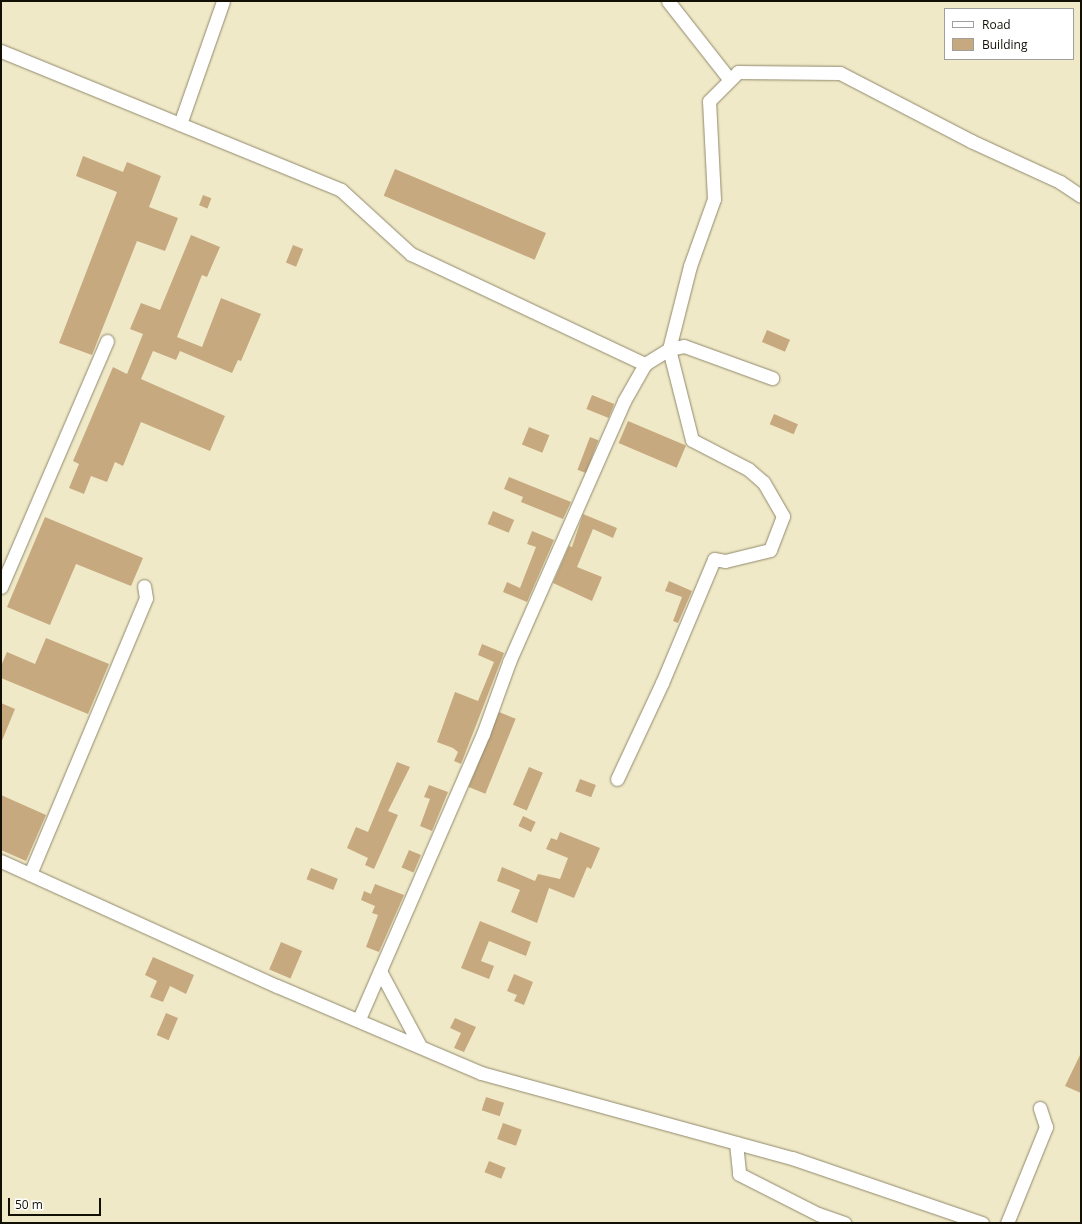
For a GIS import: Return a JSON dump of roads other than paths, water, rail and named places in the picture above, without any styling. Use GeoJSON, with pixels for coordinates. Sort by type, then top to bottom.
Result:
{"type":"FeatureCollection","features":[{"type":"Feature","properties":{"kind":"street"},"geometry":{"type":"LineString","coordinates":[[180,124],[223,1]]}},
{"type":"Feature","properties":{"kind":"street"},"geometry":{"type":"LineString","coordinates":[[668,1],[730,80]]}},
{"type":"Feature","properties":{"kind":"street"},"geometry":{"type":"LineString","coordinates":[[1,51],[341,190],[411,254],[645,364]]}},
{"type":"Feature","properties":{"kind":"street"},"geometry":{"type":"LineString","coordinates":[[617,779],[662,683],[714,559],[725,561],[770,550],[783,516],[763,482],[748,469],[692,440],[669,349],[690,266],[714,199],[709,101],[738,72],[840,73],[1081,196]]}},
{"type":"Feature","properties":{"kind":"street"},"geometry":{"type":"LineString","coordinates":[[1,587],[107,341]]}},
{"type":"Feature","properties":{"kind":"street"},"geometry":{"type":"LineString","coordinates":[[359,1020],[483,734],[509,662],[624,401],[645,364],[669,349],[684,346],[772,378]]}},
{"type":"Feature","properties":{"kind":"street"},"geometry":{"type":"LineString","coordinates":[[30,874],[146,598],[144,586]]}},
{"type":"Feature","properties":{"kind":"street"},"geometry":{"type":"LineString","coordinates":[[1,862],[277,986],[480,1073],[792,1158],[982,1223]]}},
{"type":"Feature","properties":{"kind":"street"},"geometry":{"type":"LineString","coordinates":[[380,971],[420,1046]]}},
{"type":"Feature","properties":{"kind":"street"},"geometry":{"type":"LineString","coordinates":[[1007,1223],[1046,1127],[1040,1108]]}},
{"type":"Feature","properties":{"kind":"street"},"geometry":{"type":"LineString","coordinates":[[736,1143],[740,1174],[818,1214],[844,1223]]}}]}
